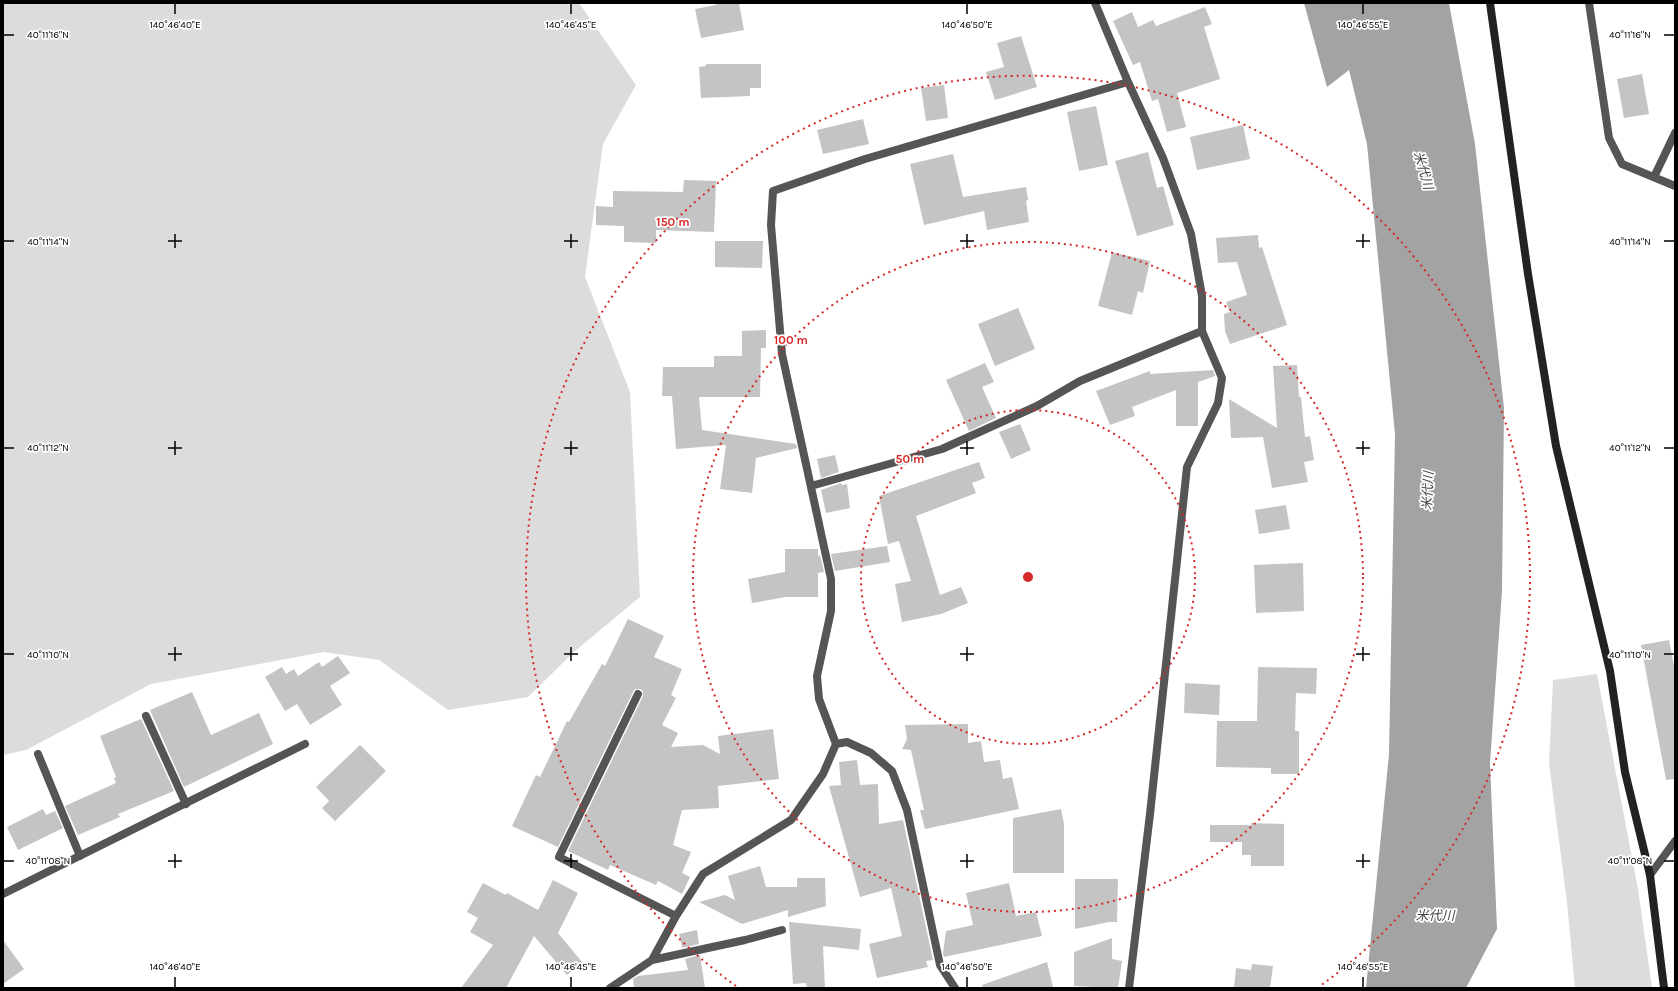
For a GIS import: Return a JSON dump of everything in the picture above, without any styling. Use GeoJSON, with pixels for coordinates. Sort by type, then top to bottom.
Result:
{"type":"FeatureCollection","features":[{"type":"Feature","properties":{"kind":"street"},"geometry":{"type":"LineString","coordinates":[[1095,3],[1128,82],[1164,158],[1191,234],[1202,296],[1202,331],[1222,378],[1218,403],[1187,467],[1150,814],[1129,988]]}},
{"type":"Feature","properties":{"kind":"street"},"geometry":{"type":"LineString","coordinates":[[1490,3],[1528,274],[1556,446],[1610,672],[1625,772],[1650,875],[1664,988]]}},
{"type":"Feature","properties":{"kind":"street"},"geometry":{"type":"LineString","coordinates":[[1589,3],[1609,138],[1622,164],[1675,186]]}},
{"type":"Feature","properties":{"kind":"street"},"geometry":{"type":"LineString","coordinates":[[652,960],[676,916],[703,874],[791,820],[823,774],[836,744],[819,699],[817,676],[831,611],[831,578],[782,354],[771,225],[773,191],[865,158],[1128,82]]}},
{"type":"Feature","properties":{"kind":"street"},"geometry":{"type":"LineString","coordinates":[[1654,177],[1675,133]]}},
{"type":"Feature","properties":{"kind":"street"},"geometry":{"type":"LineString","coordinates":[[811,486],[942,449],[1037,406],[1080,381],[1202,331]]}},
{"type":"Feature","properties":{"kind":"street"},"geometry":{"type":"LineString","coordinates":[[638,694],[559,857],[676,916]]}},
{"type":"Feature","properties":{"kind":"street"},"geometry":{"type":"LineString","coordinates":[[146,716],[186,804]]}},
{"type":"Feature","properties":{"kind":"street"},"geometry":{"type":"LineString","coordinates":[[836,744],[847,742],[871,753],[892,771],[907,810],[940,965],[955,988]]}},
{"type":"Feature","properties":{"kind":"street"},"geometry":{"type":"LineString","coordinates":[[3,894],[305,744]]}},
{"type":"Feature","properties":{"kind":"street"},"geometry":{"type":"LineString","coordinates":[[38,754],[80,856]]}},
{"type":"Feature","properties":{"kind":"street"},"geometry":{"type":"LineString","coordinates":[[1650,875],[1675,841]]}},
{"type":"Feature","properties":{"kind":"street"},"geometry":{"type":"LineString","coordinates":[[610,988],[652,960],[745,940],[782,930]]}},
{"type":"Feature","properties":{"kind":"shaded area"},"geometry":{"type":"Polygon","coordinates":[[[3,3],[579,3],[636,85],[603,144],[585,277],[630,392],[640,597],[575,651],[528,697],[448,710],[379,660],[324,652],[151,684],[26,750],[3,755],[3,3]]]}},
{"type":"Feature","properties":{"kind":"shaded area"},"geometry":{"type":"Polygon","coordinates":[[[1597,674],[1638,889],[1652,988],[1575,988],[1567,903],[1549,763],[1553,680],[1597,674]]]}},
{"type":"Feature","properties":{"kind":"water","name":"米代川"},"geometry":{"type":"Polygon","coordinates":[[[1304,3],[1449,3],[1475,144],[1504,408],[1502,591],[1490,763],[1497,929],[1466,988],[1366,988],[1389,754],[1395,434],[1367,144],[1349,70],[1327,87],[1304,3]]]}},
{"type":"Feature","properties":{"kind":"building"},"geometry":{"type":"Polygon","coordinates":[[[716,3],[739,3],[744,30],[701,38],[695,9],[716,5],[716,3]]]}},
{"type":"Feature","properties":{"kind":"building"},"geometry":{"type":"Polygon","coordinates":[[[1205,7],[1212,24],[1204,27],[1220,79],[1177,93],[1186,127],[1167,132],[1158,99],[1152,101],[1140,62],[1133,65],[1113,21],[1132,12],[1138,27],[1153,20],[1156,26],[1205,7]]]}},
{"type":"Feature","properties":{"kind":"building"},"geometry":{"type":"Polygon","coordinates":[[[1021,36],[1037,87],[995,100],[986,72],[1004,67],[997,43],[1021,36]]]}},
{"type":"Feature","properties":{"kind":"building"},"geometry":{"type":"Polygon","coordinates":[[[706,64],[761,64],[761,88],[750,88],[750,96],[701,98],[699,67],[706,66],[706,64]]]}},
{"type":"Feature","properties":{"kind":"building"},"geometry":{"type":"Polygon","coordinates":[[[1642,74],[1649,114],[1624,118],[1617,79],[1642,74]]]}},
{"type":"Feature","properties":{"kind":"building"},"geometry":{"type":"Polygon","coordinates":[[[944,85],[948,118],[926,121],[921,88],[944,85]]]}},
{"type":"Feature","properties":{"kind":"building"},"geometry":{"type":"Polygon","coordinates":[[[1096,106],[1108,165],[1079,171],[1067,112],[1096,106]]]}},
{"type":"Feature","properties":{"kind":"building"},"geometry":{"type":"Polygon","coordinates":[[[863,119],[869,144],[823,154],[817,130],[863,119]]]}},
{"type":"Feature","properties":{"kind":"building"},"geometry":{"type":"Polygon","coordinates":[[[1243,125],[1250,159],[1197,170],[1190,137],[1243,125]]]}},
{"type":"Feature","properties":{"kind":"building"},"geometry":{"type":"Polygon","coordinates":[[[1148,152],[1157,188],[1163,186],[1174,225],[1137,236],[1115,161],[1148,152]]]}},
{"type":"Feature","properties":{"kind":"building"},"geometry":{"type":"Polygon","coordinates":[[[953,154],[963,197],[1026,187],[1029,222],[987,230],[984,211],[924,225],[910,164],[953,154]]]}},
{"type":"Feature","properties":{"kind":"building"},"geometry":{"type":"Polygon","coordinates":[[[684,180],[716,181],[714,232],[656,230],[656,243],[624,242],[624,226],[596,225],[596,206],[613,207],[613,191],[683,192],[684,180]]]}},
{"type":"Feature","properties":{"kind":"building"},"geometry":{"type":"Polygon","coordinates":[[[1258,235],[1259,248],[1262,247],[1287,325],[1230,344],[1225,331],[1224,314],[1230,312],[1226,302],[1247,295],[1237,262],[1218,263],[1216,238],[1258,235]]]}},
{"type":"Feature","properties":{"kind":"building"},"geometry":{"type":"Polygon","coordinates":[[[715,241],[763,241],[762,268],[715,267],[715,241]]]}},
{"type":"Feature","properties":{"kind":"building"},"geometry":{"type":"Polygon","coordinates":[[[1112,252],[1150,261],[1143,293],[1138,291],[1132,315],[1098,306],[1112,252]]]}},
{"type":"Feature","properties":{"kind":"building"},"geometry":{"type":"Polygon","coordinates":[[[1018,308],[1035,349],[995,366],[978,324],[1018,308]]]}},
{"type":"Feature","properties":{"kind":"building"},"geometry":{"type":"Polygon","coordinates":[[[766,330],[766,348],[761,348],[760,397],[699,397],[702,430],[796,444],[797,448],[756,458],[752,493],[720,489],[726,445],[676,449],[672,396],[662,396],[663,367],[714,367],[714,356],[742,356],[742,331],[766,330]]]}},
{"type":"Feature","properties":{"kind":"building"},"geometry":{"type":"Polygon","coordinates":[[[985,363],[994,382],[982,387],[996,418],[969,431],[946,380],[985,363]]]}},
{"type":"Feature","properties":{"kind":"building"},"geometry":{"type":"Polygon","coordinates":[[[1297,365],[1299,397],[1301,397],[1305,437],[1310,436],[1314,460],[1304,462],[1308,482],[1272,488],[1263,437],[1231,438],[1229,399],[1277,428],[1273,366],[1297,365]]]}},
{"type":"Feature","properties":{"kind":"building"},"geometry":{"type":"Polygon","coordinates":[[[1213,370],[1215,376],[1198,382],[1198,426],[1176,426],[1176,390],[1132,407],[1135,416],[1110,425],[1096,391],[1150,371],[1150,374],[1213,370]]]}},
{"type":"Feature","properties":{"kind":"building"},"geometry":{"type":"Polygon","coordinates":[[[1020,424],[1031,450],[1011,459],[999,432],[1020,424]]]}},
{"type":"Feature","properties":{"kind":"building"},"geometry":{"type":"Polygon","coordinates":[[[835,455],[839,472],[821,478],[817,459],[835,455]]]}},
{"type":"Feature","properties":{"kind":"building"},"geometry":{"type":"Polygon","coordinates":[[[979,462],[985,478],[972,483],[976,493],[916,516],[940,595],[961,587],[968,603],[941,614],[902,622],[895,584],[911,581],[899,541],[888,544],[879,496],[979,462]]]}},
{"type":"Feature","properties":{"kind":"building"},"geometry":{"type":"Polygon","coordinates":[[[841,483],[842,485],[847,484],[850,508],[826,513],[821,490],[841,483]]]}},
{"type":"Feature","properties":{"kind":"building"},"geometry":{"type":"Polygon","coordinates":[[[1286,505],[1290,529],[1259,534],[1255,510],[1286,505]]]}},
{"type":"Feature","properties":{"kind":"building"},"geometry":{"type":"Polygon","coordinates":[[[887,546],[890,562],[835,571],[831,554],[887,546]]]}},
{"type":"Feature","properties":{"kind":"building"},"geometry":{"type":"Polygon","coordinates":[[[785,549],[818,549],[818,556],[820,555],[824,572],[818,573],[818,597],[786,597],[752,603],[748,579],[785,572],[785,549]]]}},
{"type":"Feature","properties":{"kind":"building"},"geometry":{"type":"Polygon","coordinates":[[[1303,563],[1304,611],[1256,613],[1254,565],[1303,563]]]}},
{"type":"Feature","properties":{"kind":"building"},"geometry":{"type":"Polygon","coordinates":[[[628,619],[664,636],[654,657],[682,669],[671,695],[676,698],[662,725],[678,733],[671,747],[703,745],[720,754],[718,736],[773,729],[779,779],[718,786],[719,808],[682,810],[673,845],[691,852],[682,873],[690,877],[682,894],[658,881],[656,885],[610,865],[608,870],[568,851],[643,696],[643,691],[640,689],[635,689],[633,692],[558,847],[512,826],[536,775],[540,777],[567,721],[569,722],[602,664],[605,666],[628,619]]]}},
{"type":"Feature","properties":{"kind":"building"},"geometry":{"type":"Polygon","coordinates":[[[1669,640],[1675,671],[1675,779],[1666,780],[1641,645],[1669,640]]]}},
{"type":"Feature","properties":{"kind":"building"},"geometry":{"type":"Polygon","coordinates":[[[338,656],[350,673],[330,686],[342,705],[310,725],[297,704],[285,711],[265,677],[282,667],[286,674],[294,669],[298,676],[319,662],[322,667],[338,656]]]}},
{"type":"Feature","properties":{"kind":"building"},"geometry":{"type":"Polygon","coordinates":[[[1258,667],[1317,668],[1316,694],[1296,693],[1295,731],[1299,731],[1299,774],[1271,774],[1271,768],[1216,767],[1217,721],[1257,721],[1258,667]]]}},
{"type":"Feature","properties":{"kind":"building"},"geometry":{"type":"Polygon","coordinates":[[[1185,683],[1220,685],[1219,715],[1184,713],[1185,683]]]}},
{"type":"Feature","properties":{"kind":"building"},"geometry":{"type":"Polygon","coordinates":[[[192,692],[211,735],[259,713],[273,744],[184,787],[150,710],[192,692]]]}},
{"type":"Feature","properties":{"kind":"building"},"geometry":{"type":"Polygon","coordinates":[[[141,719],[174,791],[118,814],[120,817],[78,835],[65,806],[116,783],[114,778],[116,777],[100,736],[141,719]]]}},
{"type":"Feature","properties":{"kind":"building"},"geometry":{"type":"Polygon","coordinates":[[[968,724],[968,743],[981,741],[984,762],[1000,760],[1003,779],[1012,777],[1019,809],[925,829],[920,810],[924,810],[911,750],[902,749],[907,739],[905,725],[968,724]]]}},
{"type":"Feature","properties":{"kind":"building"},"geometry":{"type":"Polygon","coordinates":[[[360,745],[386,771],[335,821],[322,808],[329,801],[316,787],[360,745]]]}},
{"type":"Feature","properties":{"kind":"building"},"geometry":{"type":"Polygon","coordinates":[[[857,760],[860,785],[878,784],[879,824],[903,820],[933,960],[926,961],[928,967],[877,978],[869,944],[902,936],[891,888],[860,897],[829,786],[841,785],[839,762],[857,760]]]}},
{"type":"Feature","properties":{"kind":"building"},"geometry":{"type":"Polygon","coordinates":[[[43,809],[46,815],[55,811],[63,828],[18,850],[7,827],[43,809]]]}},
{"type":"Feature","properties":{"kind":"building"},"geometry":{"type":"Polygon","coordinates":[[[1061,809],[1064,824],[1064,873],[1013,873],[1013,818],[1061,809]]]}},
{"type":"Feature","properties":{"kind":"building"},"geometry":{"type":"Polygon","coordinates":[[[1251,823],[1284,824],[1284,866],[1251,866],[1251,855],[1242,855],[1242,842],[1210,842],[1210,825],[1251,825],[1251,823]]]}},
{"type":"Feature","properties":{"kind":"building"},"geometry":{"type":"Polygon","coordinates":[[[760,866],[766,887],[797,887],[797,878],[825,878],[826,906],[788,917],[788,910],[742,924],[699,902],[725,895],[735,900],[728,876],[760,866]]]}},
{"type":"Feature","properties":{"kind":"building"},"geometry":{"type":"Polygon","coordinates":[[[1075,879],[1118,879],[1117,922],[1109,922],[1075,929],[1075,879]]]}},
{"type":"Feature","properties":{"kind":"building"},"geometry":{"type":"Polygon","coordinates":[[[553,880],[578,893],[558,933],[582,962],[567,975],[534,936],[506,988],[461,988],[493,945],[470,932],[478,918],[467,912],[483,883],[506,895],[507,893],[538,910],[553,880]]]}},
{"type":"Feature","properties":{"kind":"building"},"geometry":{"type":"Polygon","coordinates":[[[1009,883],[1016,916],[1036,912],[1042,936],[944,957],[943,953],[946,931],[973,925],[966,893],[1009,883]]]}},
{"type":"Feature","properties":{"kind":"building"},"geometry":{"type":"Polygon","coordinates":[[[789,922],[861,929],[859,950],[823,946],[825,988],[807,988],[806,983],[793,984],[789,922]]]}},
{"type":"Feature","properties":{"kind":"building"},"geometry":{"type":"Polygon","coordinates":[[[697,930],[699,944],[682,948],[679,934],[697,930]]]}},
{"type":"Feature","properties":{"kind":"building"},"geometry":{"type":"Polygon","coordinates":[[[1112,938],[1112,959],[1122,961],[1118,988],[1074,986],[1074,952],[1112,938]]]}},
{"type":"Feature","properties":{"kind":"building"},"geometry":{"type":"Polygon","coordinates":[[[3,940],[24,969],[3,984],[3,940]]]}},
{"type":"Feature","properties":{"kind":"building"},"geometry":{"type":"Polygon","coordinates":[[[700,955],[705,988],[634,988],[633,979],[638,976],[688,970],[685,959],[700,955]]]}},
{"type":"Feature","properties":{"kind":"building"},"geometry":{"type":"Polygon","coordinates":[[[1047,962],[1053,987],[983,988],[982,985],[1047,962]]]}},
{"type":"Feature","properties":{"kind":"building"},"geometry":{"type":"Polygon","coordinates":[[[1252,964],[1273,966],[1270,988],[1234,988],[1236,968],[1251,970],[1252,964]]]}}]}
